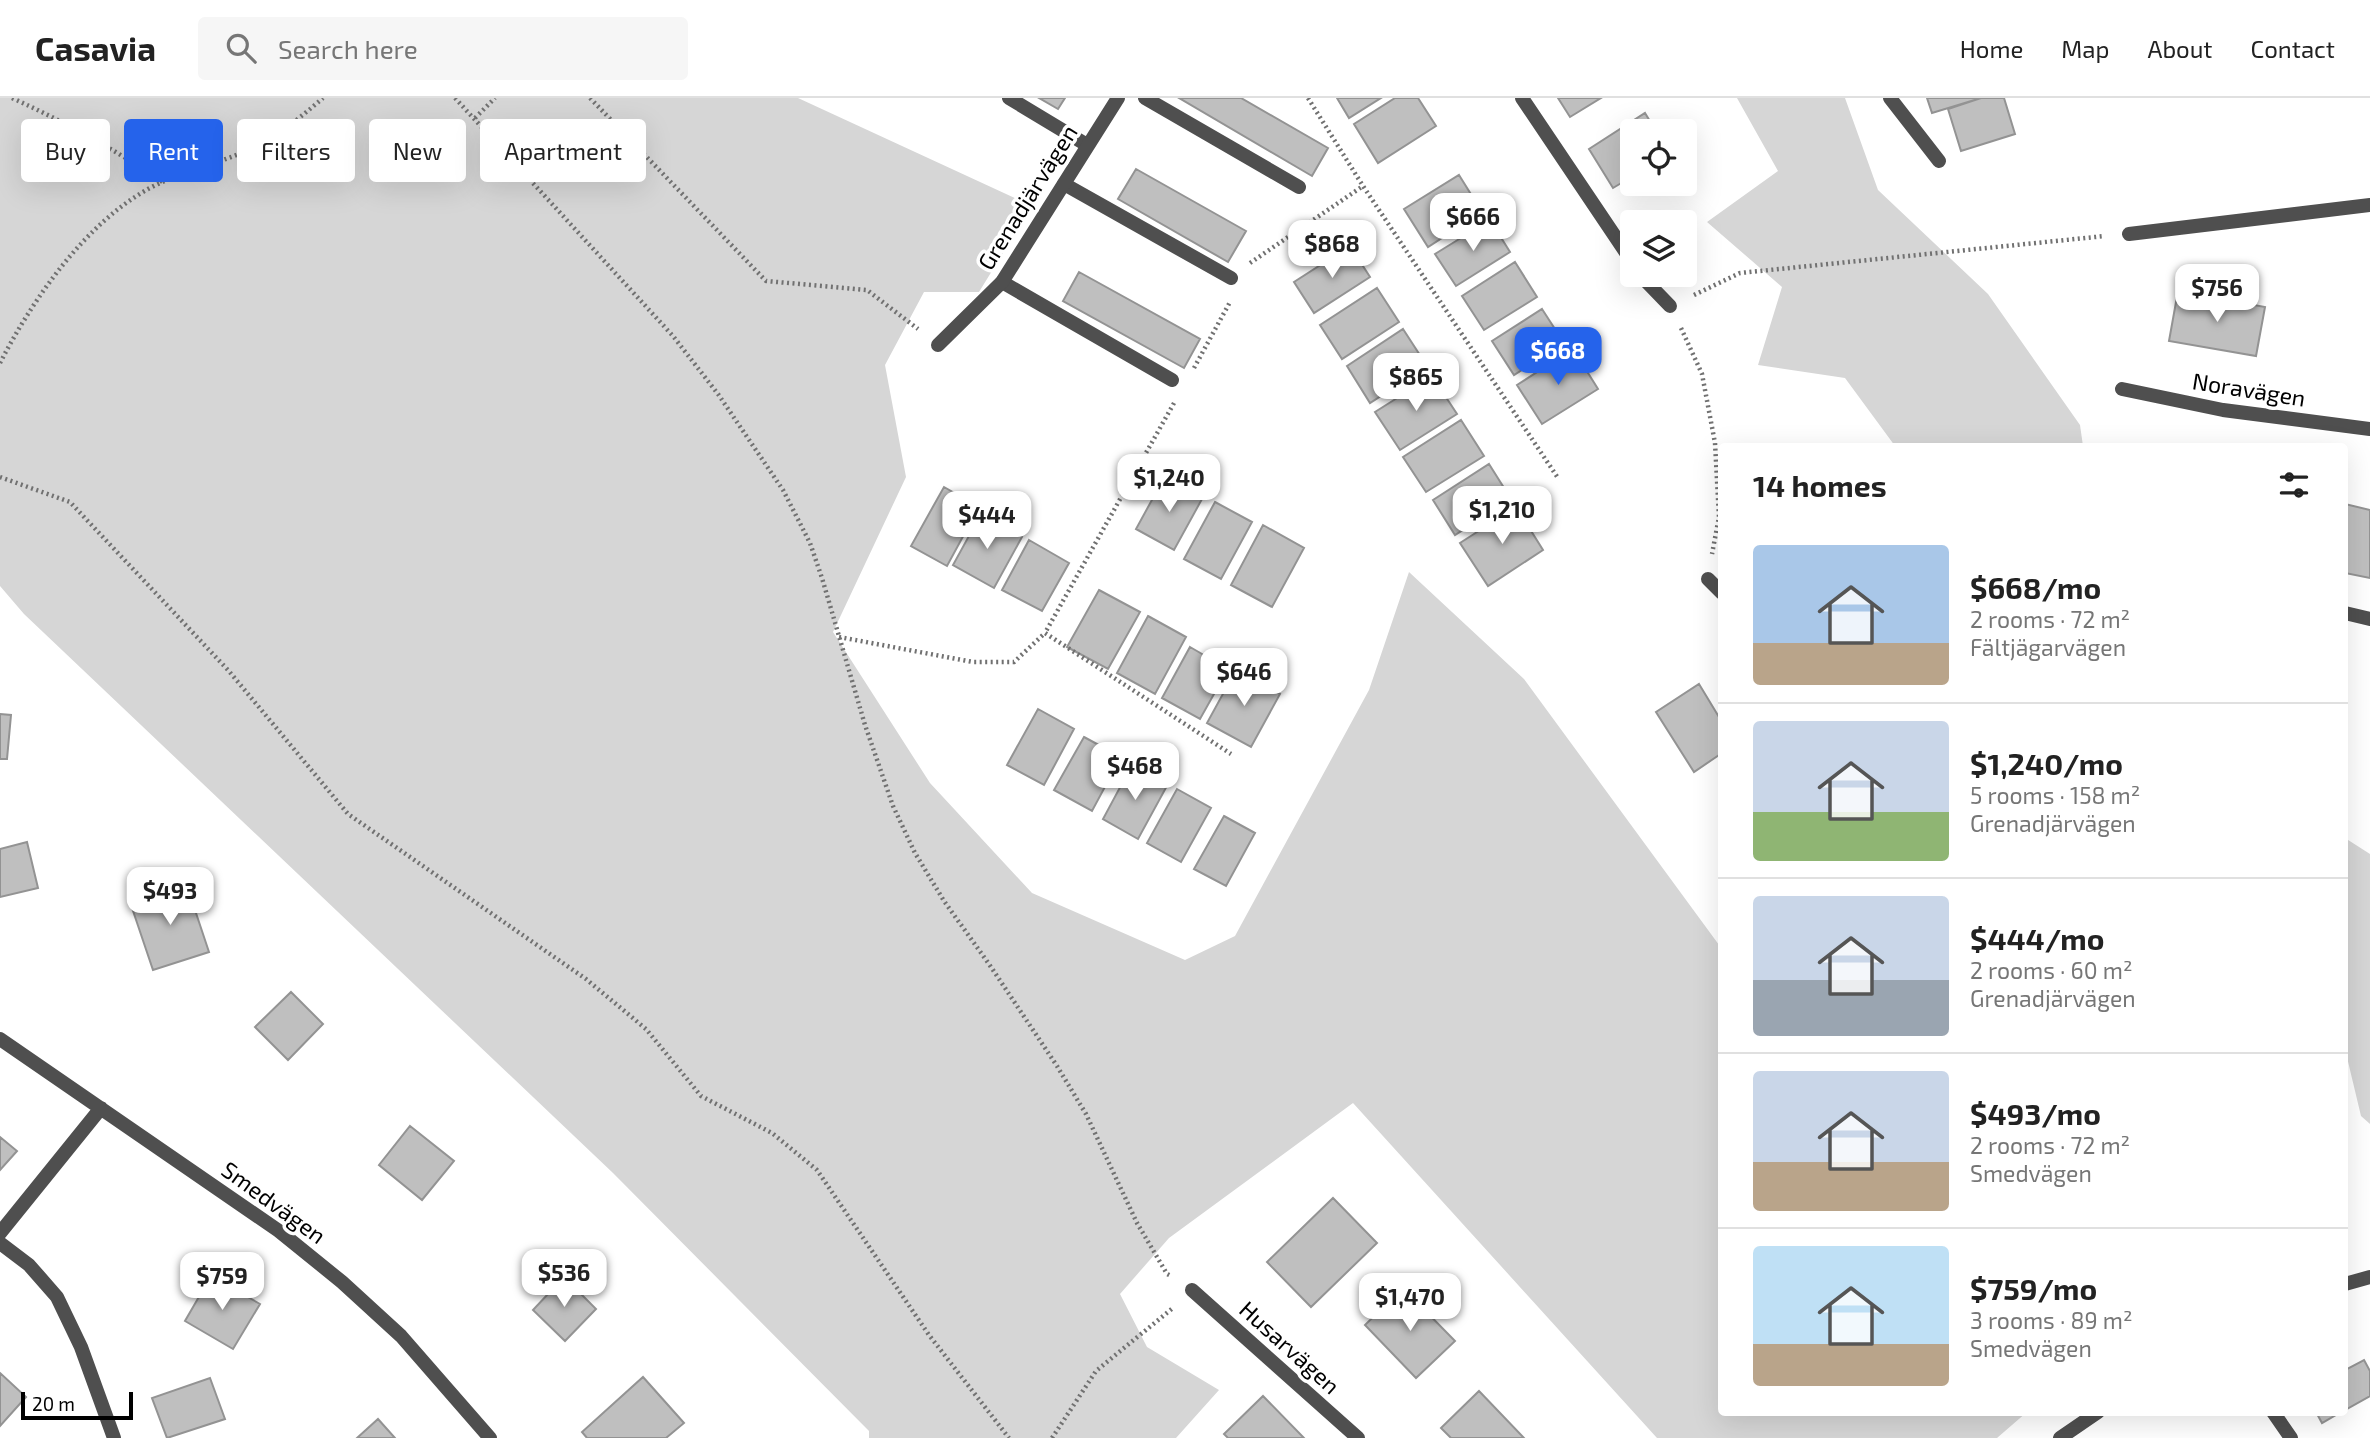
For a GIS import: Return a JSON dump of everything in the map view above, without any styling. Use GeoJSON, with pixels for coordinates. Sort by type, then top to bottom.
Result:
{"type":"FeatureCollection","features":[{"type":"Feature","properties":{"kind":"street"},"geometry":{"type":"LineString","coordinates":[[1009,98],[1087,145]]}},
{"type":"Feature","properties":{"kind":"street","name":"Grenadjärvägen"},"geometry":{"type":"LineString","coordinates":[[938,345],[1002,282],[1118,98]]}},
{"type":"Feature","properties":{"kind":"street"},"geometry":{"type":"LineString","coordinates":[[1144,98],[1299,187]]}},
{"type":"Feature","properties":{"kind":"street"},"geometry":{"type":"LineString","coordinates":[[1522,98],[1620,244]]}},
{"type":"Feature","properties":{"kind":"street"},"geometry":{"type":"LineString","coordinates":[[1890,98],[1939,162]]}},
{"type":"Feature","properties":{"kind":"street"},"geometry":{"type":"LineString","coordinates":[[1064,184],[1231,278]]}},
{"type":"Feature","properties":{"kind":"street"},"geometry":{"type":"LineString","coordinates":[[2129,234],[2370,205]]}},
{"type":"Feature","properties":{"kind":"street"},"geometry":{"type":"LineString","coordinates":[[1002,282],[1172,380]]}},
{"type":"Feature","properties":{"kind":"street"},"geometry":{"type":"LineString","coordinates":[[1652,287],[1670,306]]}},
{"type":"Feature","properties":{"kind":"street","name":"Noravägen"},"geometry":{"type":"LineString","coordinates":[[2122,389],[2223,410],[2370,429]]}},
{"type":"Feature","properties":{"kind":"street"},"geometry":{"type":"LineString","coordinates":[[1707,579],[1718,589]]}},
{"type":"Feature","properties":{"kind":"street"},"geometry":{"type":"LineString","coordinates":[[2348,614],[2370,619]]}},
{"type":"Feature","properties":{"kind":"street","name":"Smedvägen"},"geometry":{"type":"LineString","coordinates":[[0,1039],[279,1231],[342,1282],[401,1336],[490,1438]]}},
{"type":"Feature","properties":{"kind":"street"},"geometry":{"type":"LineString","coordinates":[[0,1233],[101,1108]]}},
{"type":"Feature","properties":{"kind":"street"},"geometry":{"type":"LineString","coordinates":[[0,1243],[29,1265],[57,1297],[81,1347],[114,1438]]}},
{"type":"Feature","properties":{"kind":"street"},"geometry":{"type":"LineString","coordinates":[[2348,1283],[2370,1277]]}},
{"type":"Feature","properties":{"kind":"street","name":"Husarvägen"},"geometry":{"type":"LineString","coordinates":[[1192,1290],[1358,1438]]}},
{"type":"Feature","properties":{"kind":"street"},"geometry":{"type":"LineString","coordinates":[[2060,1438],[2092,1416]]}},
{"type":"Feature","properties":{"kind":"street"},"geometry":{"type":"LineString","coordinates":[[2276,1416],[2291,1438]]}},
{"type":"Feature","properties":{"kind":"path"},"geometry":{"type":"LineString","coordinates":[[12,98],[125,156],[164,183]]}},
{"type":"Feature","properties":{"kind":"path"},"geometry":{"type":"LineString","coordinates":[[0,363],[47,284],[86,240],[124,206],[148,190],[253,147],[281,131],[323,98]]}},
{"type":"Feature","properties":{"kind":"path"},"geometry":{"type":"LineString","coordinates":[[455,98],[673,336],[718,394],[783,490],[810,543],[865,725],[893,806],[915,853],[1086,1114],[1137,1223],[1167,1274],[1192,1290],[1096,1371],[1052,1438]]}},
{"type":"Feature","properties":{"kind":"path"},"geometry":{"type":"LineString","coordinates":[[475,118],[495,98]]}},
{"type":"Feature","properties":{"kind":"path"},"geometry":{"type":"LineString","coordinates":[[590,98],[766,281],[867,290],[938,345]]}},
{"type":"Feature","properties":{"kind":"path"},"geometry":{"type":"LineString","coordinates":[[1308,98],[1363,186],[1558,478]]}},
{"type":"Feature","properties":{"kind":"path"},"geometry":{"type":"LineString","coordinates":[[1246,272],[1252,260],[1363,186]]}},
{"type":"Feature","properties":{"kind":"path"},"geometry":{"type":"LineString","coordinates":[[1718,498],[1715,443],[1702,374],[1670,306],[1740,273],[2129,234]]}},
{"type":"Feature","properties":{"kind":"path"},"geometry":{"type":"LineString","coordinates":[[1190,374],[1234,294]]}},
{"type":"Feature","properties":{"kind":"path"},"geometry":{"type":"LineString","coordinates":[[839,637],[974,662],[1014,662],[1045,633],[1178,398]]}},
{"type":"Feature","properties":{"kind":"path"},"geometry":{"type":"LineString","coordinates":[[0,477],[70,502],[228,670],[348,814],[586,979],[646,1029],[701,1096],[772,1133],[817,1170],[929,1335],[1009,1438]]}},
{"type":"Feature","properties":{"kind":"path"},"geometry":{"type":"LineString","coordinates":[[1707,579],[1718,522]]}},
{"type":"Feature","properties":{"kind":"path"},"geometry":{"type":"LineString","coordinates":[[1045,633],[1231,754]]}},
{"type":"Feature","properties":{"kind":"shaded area"},"geometry":{"type":"Polygon","coordinates":[[[0,98],[798,98],[1032,206],[979,292],[924,292],[885,365],[906,477],[833,632],[930,783],[1032,893],[1185,960],[1235,936],[1369,690],[1409,572],[1524,679],[1718,944],[1718,1416],[2022,1416],[1997,1438],[1657,1438],[1353,1103],[1169,1238],[1120,1294],[1147,1347],[1219,1390],[1176,1438],[869,1438],[869,1431],[613,1173],[24,614],[0,586],[0,98]]]}},
{"type":"Feature","properties":{"kind":"shaded area"},"geometry":{"type":"Polygon","coordinates":[[[1737,98],[1845,98],[1878,190],[1988,294],[2080,425],[2083,443],[1893,443],[1845,378],[1758,365],[1782,287],[1707,222],[1778,171],[1737,98]]]}},
{"type":"Feature","properties":{"kind":"shaded area"},"geometry":{"type":"Polygon","coordinates":[[[2348,840],[2370,854],[2370,1124],[2361,1116],[2348,1062],[2348,840]]]}},
{"type":"Feature","properties":{"kind":"building"},"geometry":{"type":"Polygon","coordinates":[[[1039,98],[1065,98],[1058,109],[1039,98]]]}},
{"type":"Feature","properties":{"kind":"building"},"geometry":{"type":"Polygon","coordinates":[[[1179,98],[1241,98],[1328,148],[1312,176],[1179,98]]]}},
{"type":"Feature","properties":{"kind":"building"},"geometry":{"type":"Polygon","coordinates":[[[1337,98],[1381,98],[1349,118],[1337,98]]]}},
{"type":"Feature","properties":{"kind":"building"},"geometry":{"type":"Polygon","coordinates":[[[1395,98],[1418,98],[1436,126],[1378,163],[1354,124],[1395,98]]]}},
{"type":"Feature","properties":{"kind":"building"},"geometry":{"type":"Polygon","coordinates":[[[1558,98],[1601,98],[1570,117],[1558,98]]]}},
{"type":"Feature","properties":{"kind":"building"},"geometry":{"type":"Polygon","coordinates":[[[1927,98],[1981,98],[1932,113],[1927,98]]]}},
{"type":"Feature","properties":{"kind":"building"},"geometry":{"type":"Polygon","coordinates":[[[1981,98],[2004,98],[2015,134],[1961,151],[1948,109],[1981,98]]]}},
{"type":"Feature","properties":{"kind":"building"},"geometry":{"type":"Polygon","coordinates":[[[1645,113],[1649,119],[1636,119],[1645,113]]]}},
{"type":"Feature","properties":{"kind":"building"},"geometry":{"type":"Polygon","coordinates":[[[1620,129],[1620,184],[1613,188],[1589,149],[1620,129]]]}},
{"type":"Feature","properties":{"kind":"building"},"geometry":{"type":"Polygon","coordinates":[[[1136,169],[1246,231],[1228,262],[1118,199],[1136,169]]]}},
{"type":"Feature","properties":{"kind":"building"},"geometry":{"type":"Polygon","coordinates":[[[1459,175],[1482,212],[1428,247],[1404,209],[1459,175]]]}},
{"type":"Feature","properties":{"kind":"building"},"geometry":{"type":"Polygon","coordinates":[[[1490,220],[1510,252],[1456,286],[1435,254],[1490,220]]]}},
{"type":"Feature","properties":{"kind":"building"},"geometry":{"type":"Polygon","coordinates":[[[1350,246],[1370,277],[1314,313],[1294,282],[1350,246]]]}},
{"type":"Feature","properties":{"kind":"building"},"geometry":{"type":"Polygon","coordinates":[[[1515,262],[1537,297],[1484,330],[1462,296],[1515,262]]]}},
{"type":"Feature","properties":{"kind":"building"},"geometry":{"type":"Polygon","coordinates":[[[1079,272],[1200,339],[1184,368],[1063,301],[1079,272]]]}},
{"type":"Feature","properties":{"kind":"building"},"geometry":{"type":"Polygon","coordinates":[[[1377,288],[1399,322],[1342,359],[1320,325],[1377,288]]]}},
{"type":"Feature","properties":{"kind":"building"},"geometry":{"type":"Polygon","coordinates":[[[2178,291],[2265,307],[2256,356],[2169,341],[2178,291]]]}},
{"type":"Feature","properties":{"kind":"building"},"geometry":{"type":"Polygon","coordinates":[[[1542,309],[1564,343],[1514,375],[1492,341],[1542,309]]]}},
{"type":"Feature","properties":{"kind":"building"},"geometry":{"type":"Polygon","coordinates":[[[1403,329],[1427,366],[1370,403],[1347,366],[1403,329]]]}},
{"type":"Feature","properties":{"kind":"building"},"geometry":{"type":"Polygon","coordinates":[[[1573,349],[1598,389],[1542,424],[1517,385],[1573,349]]]}},
{"type":"Feature","properties":{"kind":"building"},"geometry":{"type":"Polygon","coordinates":[[[1432,376],[1457,414],[1400,450],[1375,412],[1432,376]]]}},
{"type":"Feature","properties":{"kind":"building"},"geometry":{"type":"Polygon","coordinates":[[[1461,420],[1484,456],[1426,492],[1403,457],[1461,420]]]}},
{"type":"Feature","properties":{"kind":"building"},"geometry":{"type":"Polygon","coordinates":[[[1489,464],[1511,499],[1455,535],[1433,500],[1489,464]]]}},
{"type":"Feature","properties":{"kind":"building"},"geometry":{"type":"Polygon","coordinates":[[[1164,478],[1202,499],[1174,550],[1136,529],[1164,478]]]}},
{"type":"Feature","properties":{"kind":"building"},"geometry":{"type":"Polygon","coordinates":[[[944,487],[979,507],[947,566],[911,546],[944,487]]]}},
{"type":"Feature","properties":{"kind":"building"},"geometry":{"type":"Polygon","coordinates":[[[1215,502],[1252,522],[1221,579],[1184,559],[1215,502]]]}},
{"type":"Feature","properties":{"kind":"building"},"geometry":{"type":"Polygon","coordinates":[[[2348,505],[2370,510],[2370,578],[2348,574],[2348,505]]]}},
{"type":"Feature","properties":{"kind":"building"},"geometry":{"type":"Polygon","coordinates":[[[1516,507],[1543,550],[1488,586],[1460,543],[1516,507]]]}},
{"type":"Feature","properties":{"kind":"building"},"geometry":{"type":"Polygon","coordinates":[[[981,514],[1022,537],[994,588],[953,565],[981,514]]]}},
{"type":"Feature","properties":{"kind":"building"},"geometry":{"type":"Polygon","coordinates":[[[1263,525],[1304,548],[1272,607],[1231,585],[1263,525]]]}},
{"type":"Feature","properties":{"kind":"building"},"geometry":{"type":"Polygon","coordinates":[[[1029,540],[1069,563],[1042,611],[1002,590],[1029,540]]]}},
{"type":"Feature","properties":{"kind":"building"},"geometry":{"type":"Polygon","coordinates":[[[1099,590],[1140,612],[1108,669],[1067,647],[1099,590]]]}},
{"type":"Feature","properties":{"kind":"building"},"geometry":{"type":"Polygon","coordinates":[[[1148,616],[1186,637],[1155,694],[1117,673],[1148,616]]]}},
{"type":"Feature","properties":{"kind":"building"},"geometry":{"type":"Polygon","coordinates":[[[1190,647],[1228,669],[1200,719],[1162,698],[1190,647]]]}},
{"type":"Feature","properties":{"kind":"building"},"geometry":{"type":"Polygon","coordinates":[[[1236,670],[1280,694],[1251,747],[1207,723],[1236,670]]]}},
{"type":"Feature","properties":{"kind":"building"},"geometry":{"type":"Polygon","coordinates":[[[1699,684],[1718,715],[1718,756],[1694,772],[1656,712],[1699,684]]]}},
{"type":"Feature","properties":{"kind":"building"},"geometry":{"type":"Polygon","coordinates":[[[1038,709],[1074,729],[1044,785],[1007,765],[1038,709]]]}},
{"type":"Feature","properties":{"kind":"building"},"geometry":{"type":"Polygon","coordinates":[[[0,714],[11,715],[7,759],[0,759],[0,714]]]}},
{"type":"Feature","properties":{"kind":"building"},"geometry":{"type":"Polygon","coordinates":[[[1084,737],[1121,757],[1092,811],[1054,790],[1084,737]]]}},
{"type":"Feature","properties":{"kind":"building"},"geometry":{"type":"Polygon","coordinates":[[[1132,765],[1168,784],[1138,839],[1103,819],[1132,765]]]}},
{"type":"Feature","properties":{"kind":"building"},"geometry":{"type":"Polygon","coordinates":[[[1177,789],[1211,808],[1181,862],[1147,843],[1177,789]]]}},
{"type":"Feature","properties":{"kind":"building"},"geometry":{"type":"Polygon","coordinates":[[[1224,816],[1255,833],[1226,886],[1194,869],[1224,816]]]}},
{"type":"Feature","properties":{"kind":"building"},"geometry":{"type":"Polygon","coordinates":[[[27,842],[38,888],[0,897],[0,849],[27,842]]]}},
{"type":"Feature","properties":{"kind":"building"},"geometry":{"type":"Polygon","coordinates":[[[186,883],[209,952],[153,970],[130,902],[186,883]]]}},
{"type":"Feature","properties":{"kind":"building"},"geometry":{"type":"Polygon","coordinates":[[[291,992],[323,1024],[288,1060],[255,1027],[291,992]]]}},
{"type":"Feature","properties":{"kind":"building"},"geometry":{"type":"Polygon","coordinates":[[[410,1126],[454,1161],[422,1200],[379,1165],[410,1126]]]}},
{"type":"Feature","properties":{"kind":"building"},"geometry":{"type":"Polygon","coordinates":[[[0,1137],[17,1151],[0,1170],[0,1137]]]}},
{"type":"Feature","properties":{"kind":"building"},"geometry":{"type":"Polygon","coordinates":[[[1333,1198],[1377,1243],[1311,1307],[1267,1262],[1333,1198]]]}},
{"type":"Feature","properties":{"kind":"building"},"geometry":{"type":"Polygon","coordinates":[[[211,1276],[260,1304],[233,1349],[185,1321],[211,1276]]]}},
{"type":"Feature","properties":{"kind":"building"},"geometry":{"type":"Polygon","coordinates":[[[564,1277],[596,1309],[565,1341],[533,1310],[564,1277]]]}},
{"type":"Feature","properties":{"kind":"building"},"geometry":{"type":"Polygon","coordinates":[[[1403,1288],[1455,1341],[1416,1378],[1365,1325],[1403,1288]]]}},
{"type":"Feature","properties":{"kind":"building"},"geometry":{"type":"Polygon","coordinates":[[[2364,1360],[2370,1371],[2370,1396],[2348,1408],[2348,1368],[2364,1360]]]}},
{"type":"Feature","properties":{"kind":"building"},"geometry":{"type":"Polygon","coordinates":[[[0,1373],[26,1397],[0,1426],[0,1373]]]}},
{"type":"Feature","properties":{"kind":"building"},"geometry":{"type":"Polygon","coordinates":[[[643,1377],[684,1423],[666,1438],[587,1438],[582,1432],[643,1377]]]}},
{"type":"Feature","properties":{"kind":"building"},"geometry":{"type":"Polygon","coordinates":[[[210,1378],[225,1419],[167,1438],[152,1398],[210,1378]]]}},
{"type":"Feature","properties":{"kind":"building"},"geometry":{"type":"Polygon","coordinates":[[[1479,1391],[1524,1438],[1451,1438],[1441,1428],[1479,1391]]]}},
{"type":"Feature","properties":{"kind":"building"},"geometry":{"type":"Polygon","coordinates":[[[1263,1396],[1304,1438],[1228,1438],[1224,1434],[1263,1396]]]}},
{"type":"Feature","properties":{"kind":"building"},"geometry":{"type":"Polygon","coordinates":[[[2318,1416],[2334,1416],[2322,1423],[2318,1416]]]}},
{"type":"Feature","properties":{"kind":"building"},"geometry":{"type":"Polygon","coordinates":[[[378,1419],[395,1438],[357,1438],[378,1419]]]}}]}
